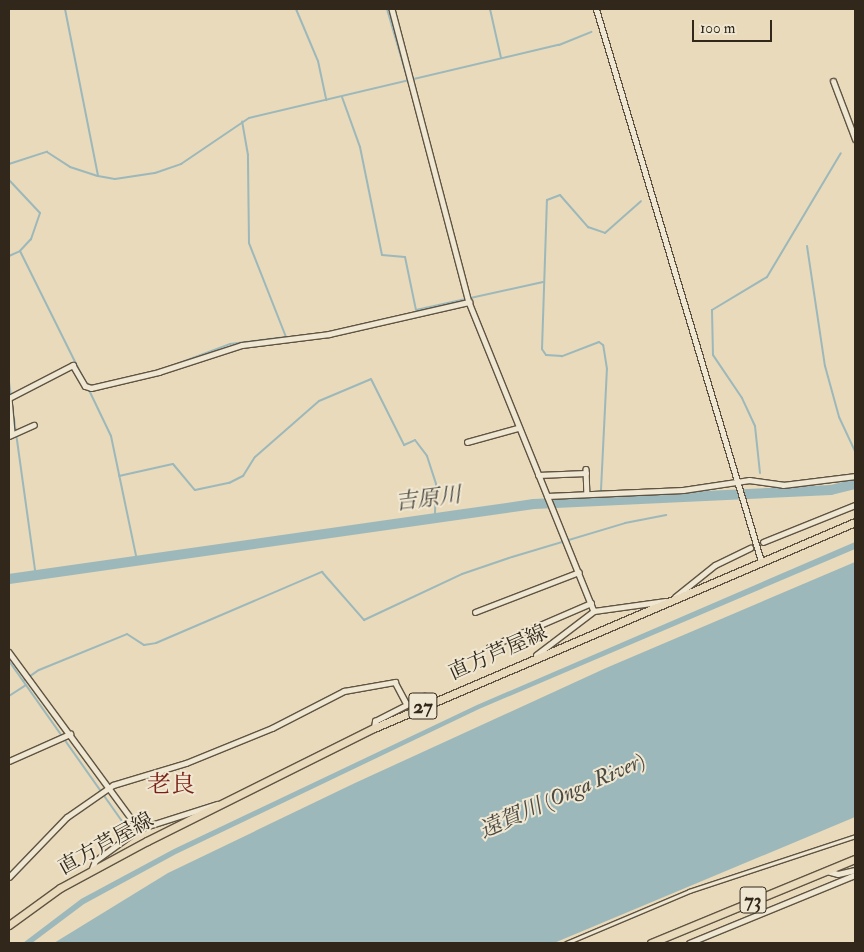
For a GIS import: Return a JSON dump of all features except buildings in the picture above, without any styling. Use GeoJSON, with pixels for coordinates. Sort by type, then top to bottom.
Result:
{"type":"FeatureCollection","features":[{"type":"Feature","properties":{"kind":"main road","name":"直方芦屋線"},"geometry":{"type":"LineString","coordinates":[[9,925],[91,871],[217,804],[374,728],[536,655],[855,522]]}},
{"type":"Feature","properties":{"kind":"main road","name":"73"},"geometry":{"type":"LineString","coordinates":[[652,943],[855,859]]}},
{"type":"Feature","properties":{"kind":"street"},"geometry":{"type":"LineString","coordinates":[[392,9],[469,302],[518,428],[594,611]]}},
{"type":"Feature","properties":{"kind":"street"},"geometry":{"type":"LineString","coordinates":[[596,9],[761,561]]}},
{"type":"Feature","properties":{"kind":"street"},"geometry":{"type":"LineString","coordinates":[[833,81],[855,138]]}},
{"type":"Feature","properties":{"kind":"street"},"geometry":{"type":"LineString","coordinates":[[34,425],[10,434],[9,398],[73,364],[84,386],[92,388],[159,372],[235,346],[329,334],[469,302]]}},
{"type":"Feature","properties":{"kind":"street"},"geometry":{"type":"LineString","coordinates":[[467,442],[518,428]]}},
{"type":"Feature","properties":{"kind":"street"},"geometry":{"type":"LineString","coordinates":[[538,475],[586,471],[587,494]]}},
{"type":"Feature","properties":{"kind":"street"},"geometry":{"type":"LineString","coordinates":[[547,496],[683,490],[738,483],[783,485],[855,476]]}},
{"type":"Feature","properties":{"kind":"street"},"geometry":{"type":"LineString","coordinates":[[764,542],[855,505]]}},
{"type":"Feature","properties":{"kind":"street"},"geometry":{"type":"LineString","coordinates":[[675,597],[715,565],[750,548]]}},
{"type":"Feature","properties":{"kind":"street"},"geometry":{"type":"LineString","coordinates":[[475,612],[579,572]]}},
{"type":"Feature","properties":{"kind":"street"},"geometry":{"type":"LineString","coordinates":[[536,655],[594,611],[665,601]]}},
{"type":"Feature","properties":{"kind":"street"},"geometry":{"type":"LineString","coordinates":[[489,647],[591,603]]}},
{"type":"Feature","properties":{"kind":"street"},"geometry":{"type":"LineString","coordinates":[[9,652],[70,734],[106,788],[140,829]]}},
{"type":"Feature","properties":{"kind":"street"},"geometry":{"type":"LineString","coordinates":[[9,877],[67,817],[106,788],[186,763],[272,728],[344,691],[395,682],[406,704]]}},
{"type":"Feature","properties":{"kind":"street"},"geometry":{"type":"LineString","coordinates":[[374,728],[375,721],[424,696]]}},
{"type":"Feature","properties":{"kind":"street"},"geometry":{"type":"LineString","coordinates":[[9,761],[70,734]]}},
{"type":"Feature","properties":{"kind":"street"},"geometry":{"type":"LineString","coordinates":[[91,871],[95,861],[140,829],[217,804]]}},
{"type":"Feature","properties":{"kind":"street"},"geometry":{"type":"LineString","coordinates":[[566,943],[689,891],[855,836]]}},
{"type":"Feature","properties":{"kind":"street"},"geometry":{"type":"LineString","coordinates":[[827,870],[838,874],[855,870]]}},
{"type":"Feature","properties":{"kind":"street"},"geometry":{"type":"LineString","coordinates":[[689,943],[855,875]]}},
{"type":"Feature","properties":{"kind":"water"},"geometry":{"type":"Polygon","coordinates":[[[855,542],[855,549],[479,709],[176,854],[84,904],[32,943],[23,943],[81,899],[174,849],[477,705],[855,542]]]}},
{"type":"Feature","properties":{"kind":"water","name":"遠賀川 (Onga River)"},"geometry":{"type":"Polygon","coordinates":[[[855,562],[855,817],[554,943],[54,943],[168,873],[355,783],[606,668],[855,562]]]}},
{"type":"Feature","properties":{"kind":"waterway"},"geometry":{"type":"LineString","coordinates":[[65,9],[98,176]]}},
{"type":"Feature","properties":{"kind":"waterway"},"geometry":{"type":"LineString","coordinates":[[296,9],[318,61],[326,100]]}},
{"type":"Feature","properties":{"kind":"waterway"},"geometry":{"type":"LineString","coordinates":[[387,9],[408,81]]}},
{"type":"Feature","properties":{"kind":"waterway"},"geometry":{"type":"LineString","coordinates":[[490,9],[501,58]]}},
{"type":"Feature","properties":{"kind":"waterway"},"geometry":{"type":"LineString","coordinates":[[9,164],[47,152],[70,167],[98,176],[115,179],[155,173],[181,164],[249,118],[559,45],[591,32]]}},
{"type":"Feature","properties":{"kind":"waterway"},"geometry":{"type":"LineString","coordinates":[[342,97],[360,147],[382,255],[405,257],[416,310],[543,282]]}},
{"type":"Feature","properties":{"kind":"waterway"},"geometry":{"type":"LineString","coordinates":[[166,368],[230,344],[286,337],[249,243],[248,155],[242,122]]}},
{"type":"Feature","properties":{"kind":"waterway"},"geometry":{"type":"LineString","coordinates":[[760,473],[755,426],[742,398],[713,355],[712,310],[767,277],[841,153]]}},
{"type":"Feature","properties":{"kind":"waterway"},"geometry":{"type":"LineString","coordinates":[[9,180],[40,213],[31,239],[20,251],[86,384]]}},
{"type":"Feature","properties":{"kind":"waterway"},"geometry":{"type":"LineString","coordinates":[[601,490],[607,369],[603,345],[599,342],[562,356],[546,355],[542,349],[547,200],[560,195],[588,227],[605,233],[641,201]]}},
{"type":"Feature","properties":{"kind":"waterway"},"geometry":{"type":"LineString","coordinates":[[807,246],[825,366],[839,417],[855,452]]}},
{"type":"Feature","properties":{"kind":"waterway"},"geometry":{"type":"LineString","coordinates":[[9,256],[20,251]]}},
{"type":"Feature","properties":{"kind":"waterway"},"geometry":{"type":"LineString","coordinates":[[9,298],[9,323]]}},
{"type":"Feature","properties":{"kind":"waterway"},"geometry":{"type":"LineString","coordinates":[[119,476],[173,464],[195,490],[229,483],[243,476],[255,457],[319,401],[371,379],[404,445],[415,440],[427,456],[436,484],[435,516]]}},
{"type":"Feature","properties":{"kind":"waterway"},"geometry":{"type":"LineString","coordinates":[[9,382],[11,397]]}},
{"type":"Feature","properties":{"kind":"waterway"},"geometry":{"type":"LineString","coordinates":[[86,383],[93,386]]}},
{"type":"Feature","properties":{"kind":"waterway"},"geometry":{"type":"LineString","coordinates":[[88,388],[111,436],[137,560]]}},
{"type":"Feature","properties":{"kind":"waterway"},"geometry":{"type":"LineString","coordinates":[[12,404],[36,576]]}},
{"type":"Feature","properties":{"kind":"waterway","name":"吉原川"},"geometry":{"type":"LineString","coordinates":[[9,579],[534,504],[831,490],[855,484]]}},
{"type":"Feature","properties":{"kind":"waterway"},"geometry":{"type":"LineString","coordinates":[[23,681],[39,670],[127,634],[144,645],[156,643],[322,572],[364,620],[462,574],[625,523],[666,515]]}},
{"type":"Feature","properties":{"kind":"waterway"},"geometry":{"type":"LineString","coordinates":[[9,661],[129,831]]}},
{"type":"Feature","properties":{"kind":"waterway"},"geometry":{"type":"LineString","coordinates":[[9,696],[26,685]]}},
{"type":"Feature","properties":{"kind":"district","name":"老良"},"geometry":{"type":"Point","coordinates":[171,785]}}]}
